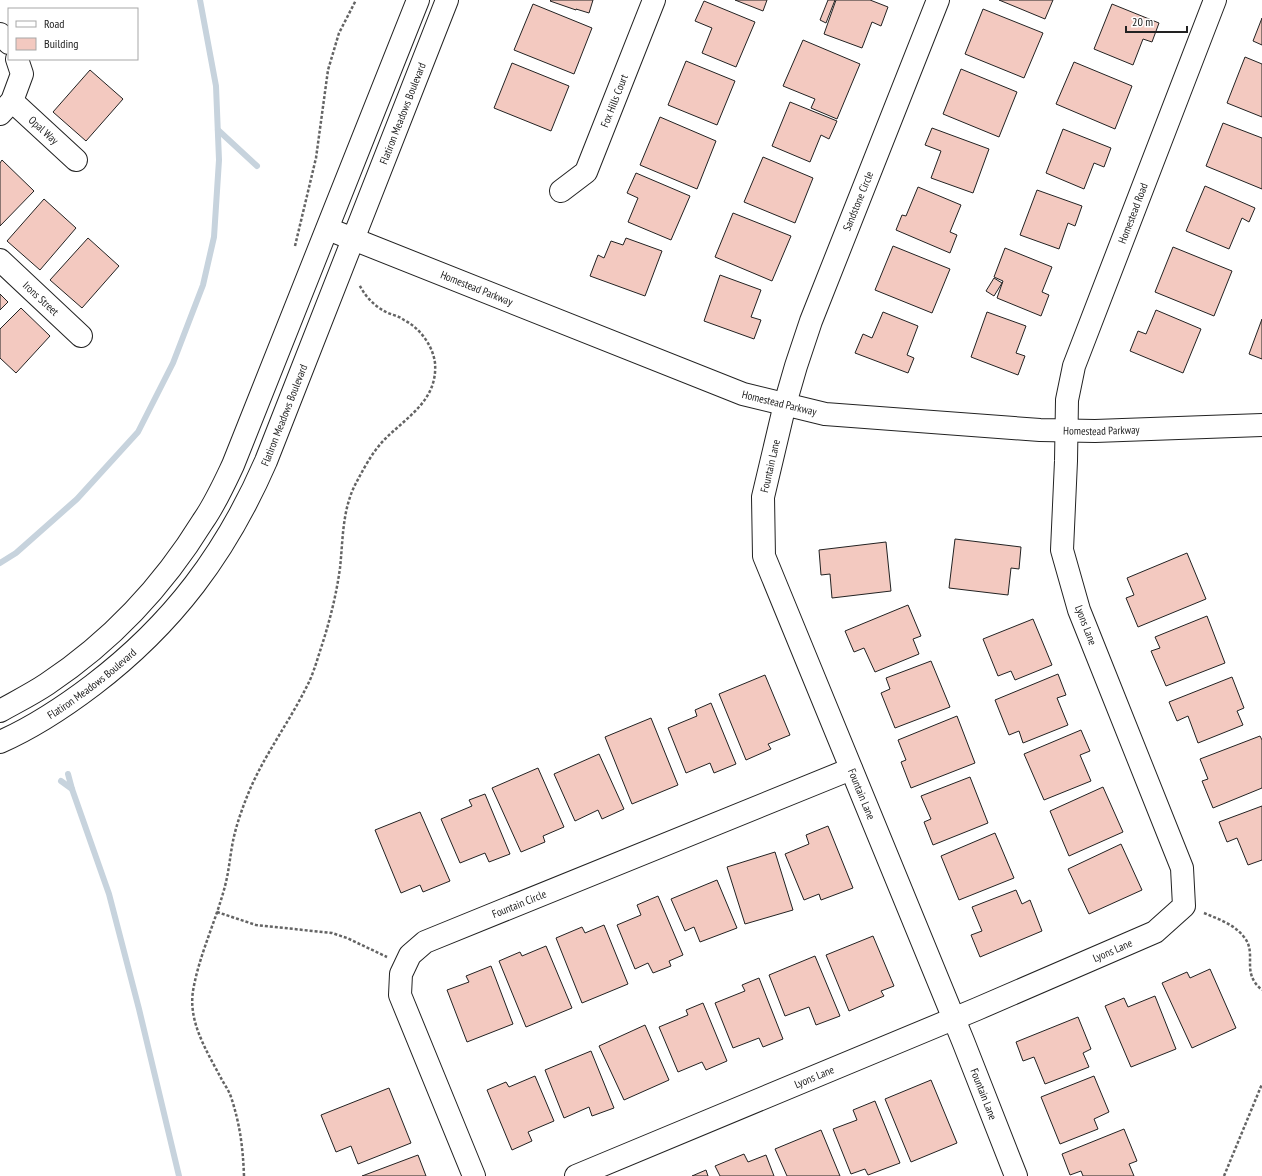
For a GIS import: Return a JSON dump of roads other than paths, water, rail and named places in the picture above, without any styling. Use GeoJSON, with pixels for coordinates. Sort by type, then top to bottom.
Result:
{"type":"FeatureCollection","features":[{"type":"Feature","properties":{"kind":"street"},"geometry":{"type":"LineString","coordinates":[[0,712],[46,685],[80,660],[111,633],[141,604],[168,572],[204,520],[234,465],[418,0]]}},
{"type":"Feature","properties":{"kind":"street","name":"Flatiron Meadows Boulevard"},"geometry":{"type":"LineString","coordinates":[[0,742],[20,733],[49,716],[75,698],[116,667],[155,632],[185,597],[213,560],[242,512],[266,461],[447,0]]}},
{"type":"Feature","properties":{"kind":"street","name":"Fox Hills Court"},"geometry":{"type":"LineString","coordinates":[[561,191],[586,172],[654,0]]}},
{"type":"Feature","properties":{"kind":"street","name":"Sandstone Circle"},"geometry":{"type":"LineString","coordinates":[[785,404],[811,321],[938,0]]}},
{"type":"Feature","properties":{"kind":"street","name":"Homestead Road"},"geometry":{"type":"LineString","coordinates":[[1067,431],[1067,400],[1074,366],[1215,0]]}},
{"type":"Feature","properties":{"kind":"street"},"geometry":{"type":"LineString","coordinates":[[0,34],[8,42]]}},
{"type":"Feature","properties":{"kind":"street"},"geometry":{"type":"LineString","coordinates":[[6,107],[22,74],[17,60]]}},
{"type":"Feature","properties":{"kind":"street","name":"Opal Way"},"geometry":{"type":"LineString","coordinates":[[6,107],[76,160]]}},
{"type":"Feature","properties":{"kind":"street","name":"Homestead Parkway"},"geometry":{"type":"LineString","coordinates":[[328,230],[743,394],[825,414],[1032,430],[1067,431],[1262,426]]}},
{"type":"Feature","properties":{"kind":"street","name":"Irons Street"},"geometry":{"type":"LineString","coordinates":[[0,260],[81,336]]}},
{"type":"Feature","properties":{"kind":"street","name":"Fountain Lane"},"geometry":{"type":"LineString","coordinates":[[785,404],[762,497],[764,556],[954,1019],[1016,1176]]}},
{"type":"Feature","properties":{"kind":"street","name":"Lyons Lane"},"geometry":{"type":"LineString","coordinates":[[576,1176],[954,1019],[1155,932],[1184,906],[1182,868],[1079,610],[1062,550],[1067,431]]}},
{"type":"Feature","properties":{"kind":"street","name":"Fountain Circle"},"geometry":{"type":"LineString","coordinates":[[474,1176],[400,995],[401,974],[410,955],[425,942],[851,769]]}},
{"type":"Feature","properties":{"kind":"waterway"},"geometry":{"type":"LineString","coordinates":[[0,563],[16,553],[77,499],[138,432],[173,363],[203,285],[214,237],[219,160],[216,86],[200,0]]}},
{"type":"Feature","properties":{"kind":"waterway"},"geometry":{"type":"LineString","coordinates":[[218,130],[257,166]]}},
{"type":"Feature","properties":{"kind":"waterway"},"geometry":{"type":"LineString","coordinates":[[68,774],[109,894],[139,1009],[179,1176]]}},
{"type":"Feature","properties":{"kind":"waterway"},"geometry":{"type":"LineString","coordinates":[[61,781],[72,789]]}}]}
